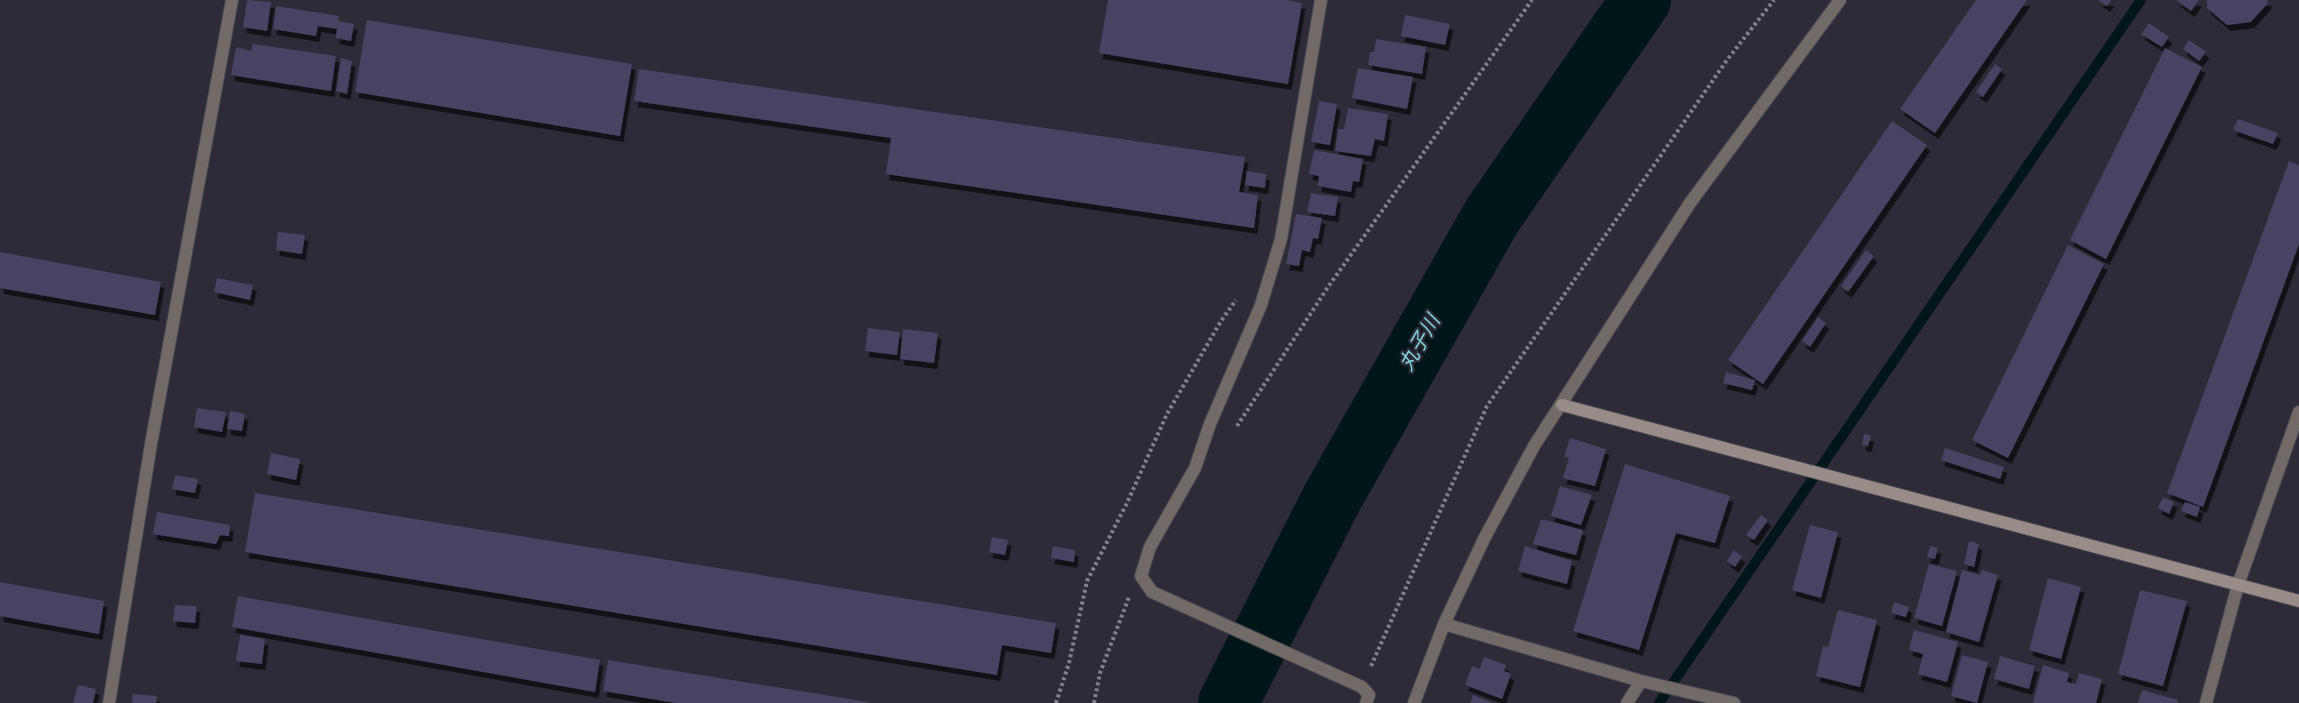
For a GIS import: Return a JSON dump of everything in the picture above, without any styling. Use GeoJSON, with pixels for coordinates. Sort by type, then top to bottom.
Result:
{"type":"FeatureCollection","features":[{"type":"Feature","properties":{"kind":"street"},"geometry":{"type":"LineString","coordinates":[[110,703],[151,444],[232,0]]}},
{"type":"Feature","properties":{"kind":"street"},"geometry":{"type":"LineString","coordinates":[[1321,0],[1281,239],[1261,305],[1210,424],[1195,468],[1150,547],[1141,576],[1152,592],[1356,684],[1369,695],[1366,703]]}},
{"type":"Feature","properties":{"kind":"street"},"geometry":{"type":"LineString","coordinates":[[1414,703],[1444,624],[1484,539],[1534,447],[1690,203],[1840,0]]}},
{"type":"Feature","properties":{"kind":"street"},"geometry":{"type":"LineString","coordinates":[[1562,405],[2299,601]]}},
{"type":"Feature","properties":{"kind":"street"},"geometry":{"type":"LineString","coordinates":[[2206,703],[2238,585],[2299,412]]}},
{"type":"Feature","properties":{"kind":"street"},"geometry":{"type":"LineString","coordinates":[[1444,624],[1641,681],[1733,703]]}},
{"type":"Feature","properties":{"kind":"street"},"geometry":{"type":"LineString","coordinates":[[1627,703],[1641,681]]}},
{"type":"Feature","properties":{"kind":"path"},"geometry":{"type":"LineString","coordinates":[[1235,429],[1328,287],[1532,0]]}},
{"type":"Feature","properties":{"kind":"path"},"geometry":{"type":"LineString","coordinates":[[1356,684],[1487,406],[1728,60],[1774,0]]}},
{"type":"Feature","properties":{"kind":"path"},"geometry":{"type":"LineString","coordinates":[[1056,703],[1069,663],[1087,581],[1127,503],[1167,414],[1221,321],[1241,294]]}},
{"type":"Feature","properties":{"kind":"path"},"geometry":{"type":"LineString","coordinates":[[1094,703],[1100,673],[1128,600],[1141,576]]}},
{"type":"Feature","properties":{"kind":"building"},"geometry":{"type":"Polygon","coordinates":[[[247,0],[271,2],[267,31],[243,27],[247,0]]]}},
{"type":"Feature","properties":{"kind":"building"},"geometry":{"type":"Polygon","coordinates":[[[1108,0],[1287,0],[1302,3],[1288,84],[1099,53],[1108,0]]]}},
{"type":"Feature","properties":{"kind":"building"},"geometry":{"type":"Polygon","coordinates":[[[1976,0],[2027,0],[1935,133],[1900,109],[1976,0]]]}},
{"type":"Feature","properties":{"kind":"building"},"geometry":{"type":"Polygon","coordinates":[[[2098,0],[2111,0],[2107,6],[2098,0]]]}},
{"type":"Feature","properties":{"kind":"building"},"geometry":{"type":"Polygon","coordinates":[[[2176,0],[2199,0],[2191,11],[2176,0]]]}},
{"type":"Feature","properties":{"kind":"building"},"geometry":{"type":"Polygon","coordinates":[[[2207,0],[2268,0],[2268,3],[2251,22],[2227,25],[2207,8],[2207,0]]]}},
{"type":"Feature","properties":{"kind":"building"},"geometry":{"type":"Polygon","coordinates":[[[276,6],[339,16],[338,21],[354,24],[351,41],[336,38],[337,29],[318,26],[316,36],[273,29],[276,6]]]}},
{"type":"Feature","properties":{"kind":"building"},"geometry":{"type":"Polygon","coordinates":[[[1405,15],[1450,24],[1445,45],[1401,36],[1405,15]]]}},
{"type":"Feature","properties":{"kind":"building"},"geometry":{"type":"Polygon","coordinates":[[[367,20],[632,64],[620,136],[355,92],[367,20]]]}},
{"type":"Feature","properties":{"kind":"building"},"geometry":{"type":"Polygon","coordinates":[[[2149,23],[2169,37],[2162,47],[2141,34],[2149,23]]]}},
{"type":"Feature","properties":{"kind":"building"},"geometry":{"type":"Polygon","coordinates":[[[1376,39],[1426,47],[1422,74],[1368,65],[1370,52],[1374,52],[1376,39]]]}},
{"type":"Feature","properties":{"kind":"building"},"geometry":{"type":"Polygon","coordinates":[[[2189,40],[2206,52],[2199,61],[2183,49],[2189,40]]]}},
{"type":"Feature","properties":{"kind":"building"},"geometry":{"type":"Polygon","coordinates":[[[253,44],[336,56],[331,91],[231,75],[236,47],[251,51],[253,44]]]}},
{"type":"Feature","properties":{"kind":"building"},"geometry":{"type":"Polygon","coordinates":[[[2165,48],[2202,67],[2106,259],[2070,240],[2165,48]]]}},
{"type":"Feature","properties":{"kind":"building"},"geometry":{"type":"Polygon","coordinates":[[[341,58],[352,61],[347,94],[336,91],[341,58]]]}},
{"type":"Feature","properties":{"kind":"building"},"geometry":{"type":"Polygon","coordinates":[[[1995,64],[2002,69],[1983,97],[1976,92],[1995,64]]]}},
{"type":"Feature","properties":{"kind":"building"},"geometry":{"type":"Polygon","coordinates":[[[1358,68],[1413,77],[1407,109],[1352,98],[1358,68]]]}},
{"type":"Feature","properties":{"kind":"building"},"geometry":{"type":"Polygon","coordinates":[[[639,69],[1245,157],[1239,192],[1258,195],[1254,228],[886,174],[891,138],[634,101],[639,69]]]}},
{"type":"Feature","properties":{"kind":"building"},"geometry":{"type":"Polygon","coordinates":[[[1319,101],[1337,104],[1330,145],[1311,142],[1319,101]]]}},
{"type":"Feature","properties":{"kind":"building"},"geometry":{"type":"Polygon","coordinates":[[[1348,108],[1388,114],[1384,141],[1375,139],[1371,156],[1335,151],[1338,129],[1344,129],[1348,108]]]}},
{"type":"Feature","properties":{"kind":"building"},"geometry":{"type":"Polygon","coordinates":[[[2238,119],[2278,133],[2273,144],[2233,130],[2238,119]]]}},
{"type":"Feature","properties":{"kind":"building"},"geometry":{"type":"Polygon","coordinates":[[[1892,121],[1927,145],[1763,384],[1728,360],[1892,121]]]}},
{"type":"Feature","properties":{"kind":"building"},"geometry":{"type":"Polygon","coordinates":[[[1314,150],[1363,159],[1359,182],[1353,181],[1351,192],[1318,186],[1319,176],[1309,174],[1314,150]]]}},
{"type":"Feature","properties":{"kind":"building"},"geometry":{"type":"Polygon","coordinates":[[[2289,161],[2299,165],[2299,244],[2203,507],[2167,493],[2289,161]]]}},
{"type":"Feature","properties":{"kind":"building"},"geometry":{"type":"Polygon","coordinates":[[[1247,171],[1266,174],[1265,188],[1245,185],[1247,171]]]}},
{"type":"Feature","properties":{"kind":"building"},"geometry":{"type":"Polygon","coordinates":[[[1311,193],[1338,197],[1335,216],[1307,212],[1311,193]]]}},
{"type":"Feature","properties":{"kind":"building"},"geometry":{"type":"Polygon","coordinates":[[[1296,214],[1322,218],[1318,239],[1313,238],[1310,252],[1302,250],[1299,266],[1286,264],[1296,214]]]}},
{"type":"Feature","properties":{"kind":"building"},"geometry":{"type":"Polygon","coordinates":[[[278,232],[305,235],[302,254],[276,250],[278,232]]]}},
{"type":"Feature","properties":{"kind":"building"},"geometry":{"type":"Polygon","coordinates":[[[2068,245],[2104,264],[2008,458],[1972,440],[2068,245]]]}},
{"type":"Feature","properties":{"kind":"building"},"geometry":{"type":"Polygon","coordinates":[[[1866,250],[1874,256],[1848,292],[1841,286],[1866,250]]]}},
{"type":"Feature","properties":{"kind":"building"},"geometry":{"type":"Polygon","coordinates":[[[0,252],[161,282],[155,315],[0,288],[0,252]]]}},
{"type":"Feature","properties":{"kind":"building"},"geometry":{"type":"Polygon","coordinates":[[[217,278],[253,285],[250,300],[214,292],[217,278]]]}},
{"type":"Feature","properties":{"kind":"building"},"geometry":{"type":"Polygon","coordinates":[[[1818,317],[1826,323],[1810,347],[1802,341],[1818,317]]]}},
{"type":"Feature","properties":{"kind":"building"},"geometry":{"type":"Polygon","coordinates":[[[868,328],[900,332],[897,355],[865,351],[868,328]]]}},
{"type":"Feature","properties":{"kind":"building"},"geometry":{"type":"Polygon","coordinates":[[[903,329],[938,333],[934,363],[900,359],[903,329]]]}},
{"type":"Feature","properties":{"kind":"building"},"geometry":{"type":"Polygon","coordinates":[[[1726,372],[1755,380],[1752,390],[1723,383],[1726,372]]]}},
{"type":"Feature","properties":{"kind":"building"},"geometry":{"type":"Polygon","coordinates":[[[197,408],[226,412],[222,432],[194,427],[197,408]]]}},
{"type":"Feature","properties":{"kind":"building"},"geometry":{"type":"Polygon","coordinates":[[[230,411],[245,414],[242,431],[227,429],[230,411]]]}},
{"type":"Feature","properties":{"kind":"building"},"geometry":{"type":"Polygon","coordinates":[[[1864,434],[1871,436],[1868,446],[1862,445],[1864,434]]]}},
{"type":"Feature","properties":{"kind":"building"},"geometry":{"type":"Polygon","coordinates":[[[1570,438],[1606,449],[1595,486],[1563,478],[1569,458],[1564,457],[1570,438]]]}},
{"type":"Feature","properties":{"kind":"building"},"geometry":{"type":"Polygon","coordinates":[[[1945,448],[2004,467],[2000,479],[1941,460],[1945,448]]]}},
{"type":"Feature","properties":{"kind":"building"},"geometry":{"type":"Polygon","coordinates":[[[271,453],[300,459],[296,480],[267,474],[271,453]]]}},
{"type":"Feature","properties":{"kind":"building"},"geometry":{"type":"Polygon","coordinates":[[[1625,464],[1730,496],[1715,543],[1676,533],[1639,650],[1573,631],[1625,464]]]}},
{"type":"Feature","properties":{"kind":"building"},"geometry":{"type":"Polygon","coordinates":[[[175,475],[198,479],[195,493],[172,489],[175,475]]]}},
{"type":"Feature","properties":{"kind":"building"},"geometry":{"type":"Polygon","coordinates":[[[1560,486],[1592,495],[1581,525],[1551,516],[1560,486]]]}},
{"type":"Feature","properties":{"kind":"building"},"geometry":{"type":"Polygon","coordinates":[[[255,493],[1056,623],[1051,653],[1002,645],[997,675],[245,552],[255,493]]]}},
{"type":"Feature","properties":{"kind":"building"},"geometry":{"type":"Polygon","coordinates":[[[2163,497],[2174,502],[2169,514],[2158,508],[2163,497]]]}},
{"type":"Feature","properties":{"kind":"building"},"geometry":{"type":"Polygon","coordinates":[[[2185,502],[2200,507],[2197,517],[2181,511],[2185,502]]]}},
{"type":"Feature","properties":{"kind":"building"},"geometry":{"type":"Polygon","coordinates":[[[157,512],[230,525],[229,536],[220,535],[216,544],[153,534],[157,512]]]}},
{"type":"Feature","properties":{"kind":"building"},"geometry":{"type":"Polygon","coordinates":[[[1761,515],[1768,520],[1754,540],[1746,535],[1761,515]]]}},
{"type":"Feature","properties":{"kind":"building"},"geometry":{"type":"Polygon","coordinates":[[[1541,519],[1583,530],[1576,555],[1533,544],[1541,519]]]}},
{"type":"Feature","properties":{"kind":"building"},"geometry":{"type":"Polygon","coordinates":[[[1810,525],[1838,532],[1821,598],[1792,590],[1810,525]]]}},
{"type":"Feature","properties":{"kind":"building"},"geometry":{"type":"Polygon","coordinates":[[[992,537],[1008,540],[1005,555],[989,552],[992,537]]]}},
{"type":"Feature","properties":{"kind":"building"},"geometry":{"type":"Polygon","coordinates":[[[1969,541],[1979,544],[1974,567],[1964,564],[1969,541]]]}},
{"type":"Feature","properties":{"kind":"building"},"geometry":{"type":"Polygon","coordinates":[[[1053,546],[1075,550],[1074,562],[1051,558],[1053,546]]]}},
{"type":"Feature","properties":{"kind":"building"},"geometry":{"type":"Polygon","coordinates":[[[1525,546],[1572,561],[1567,584],[1518,571],[1525,546]]]}},
{"type":"Feature","properties":{"kind":"building"},"geometry":{"type":"Polygon","coordinates":[[[1930,546],[1938,548],[1935,559],[1927,557],[1930,546]]]}},
{"type":"Feature","properties":{"kind":"building"},"geometry":{"type":"Polygon","coordinates":[[[1734,550],[1742,557],[1735,567],[1727,561],[1734,550]]]}},
{"type":"Feature","properties":{"kind":"building"},"geometry":{"type":"Polygon","coordinates":[[[1929,564],[1957,571],[1942,626],[1914,618],[1929,564]]]}},
{"type":"Feature","properties":{"kind":"building"},"geometry":{"type":"Polygon","coordinates":[[[1962,570],[1980,575],[1982,570],[1998,575],[1979,642],[1946,632],[1962,570]]]}},
{"type":"Feature","properties":{"kind":"building"},"geometry":{"type":"Polygon","coordinates":[[[2048,578],[2081,587],[2061,659],[2029,650],[2048,578]]]}},
{"type":"Feature","properties":{"kind":"building"},"geometry":{"type":"Polygon","coordinates":[[[0,582],[104,601],[99,634],[0,616],[0,582]]]}},
{"type":"Feature","properties":{"kind":"building"},"geometry":{"type":"Polygon","coordinates":[[[2140,590],[2187,601],[2163,686],[2118,674],[2140,590]]]}},
{"type":"Feature","properties":{"kind":"building"},"geometry":{"type":"Polygon","coordinates":[[[238,596],[600,660],[595,692],[232,627],[238,596]]]}},
{"type":"Feature","properties":{"kind":"building"},"geometry":{"type":"Polygon","coordinates":[[[1894,602],[1909,607],[1906,617],[1891,613],[1894,602]]]}},
{"type":"Feature","properties":{"kind":"building"},"geometry":{"type":"Polygon","coordinates":[[[175,605],[197,606],[195,623],[173,621],[175,605]]]}},
{"type":"Feature","properties":{"kind":"building"},"geometry":{"type":"Polygon","coordinates":[[[1838,610],[1877,620],[1860,687],[1816,676],[1823,646],[1828,647],[1838,610]]]}},
{"type":"Feature","properties":{"kind":"building"},"geometry":{"type":"Polygon","coordinates":[[[1914,630],[1958,642],[1947,682],[1918,674],[1923,654],[1909,650],[1914,630]]]}},
{"type":"Feature","properties":{"kind":"building"},"geometry":{"type":"Polygon","coordinates":[[[240,635],[265,639],[262,664],[236,661],[240,635]]]}},
{"type":"Feature","properties":{"kind":"building"},"geometry":{"type":"Polygon","coordinates":[[[1962,655],[1988,662],[1977,703],[1951,696],[1962,655]]]}},
{"type":"Feature","properties":{"kind":"building"},"geometry":{"type":"Polygon","coordinates":[[[2000,656],[2035,666],[2029,689],[1994,679],[2000,656]]]}},
{"type":"Feature","properties":{"kind":"building"},"geometry":{"type":"Polygon","coordinates":[[[1484,657],[1506,665],[1504,671],[1511,674],[1502,699],[1465,685],[1472,666],[1480,669],[1484,657]]]}},
{"type":"Feature","properties":{"kind":"building"},"geometry":{"type":"Polygon","coordinates":[[[608,660],[868,703],[676,703],[603,691],[608,660]]]}},
{"type":"Feature","properties":{"kind":"building"},"geometry":{"type":"Polygon","coordinates":[[[2043,665],[2069,673],[2067,682],[2076,684],[2079,673],[2102,679],[2096,703],[2033,703],[2043,665]]]}},
{"type":"Feature","properties":{"kind":"building"},"geometry":{"type":"Polygon","coordinates":[[[78,685],[96,689],[93,703],[73,703],[78,685]]]}},
{"type":"Feature","properties":{"kind":"building"},"geometry":{"type":"Polygon","coordinates":[[[2142,690],[2178,700],[2177,703],[2138,703],[2142,690]]]}},
{"type":"Feature","properties":{"kind":"building"},"geometry":{"type":"Polygon","coordinates":[[[133,694],[157,696],[156,703],[132,703],[133,694]]]}},
{"type":"Feature","properties":{"kind":"building"},"geometry":{"type":"Polygon","coordinates":[[[1473,695],[1493,703],[1470,703],[1473,695]]]}},
{"type":"Feature","properties":{"kind":"waterway","name":"丸子川"},"geometry":{"type":"LineString","coordinates":[[1228,703],[1332,498],[1492,216],[1641,0]]}},
{"type":"Feature","properties":{"kind":"waterway"},"geometry":{"type":"LineString","coordinates":[[1659,703],[2141,0]]}}]}
